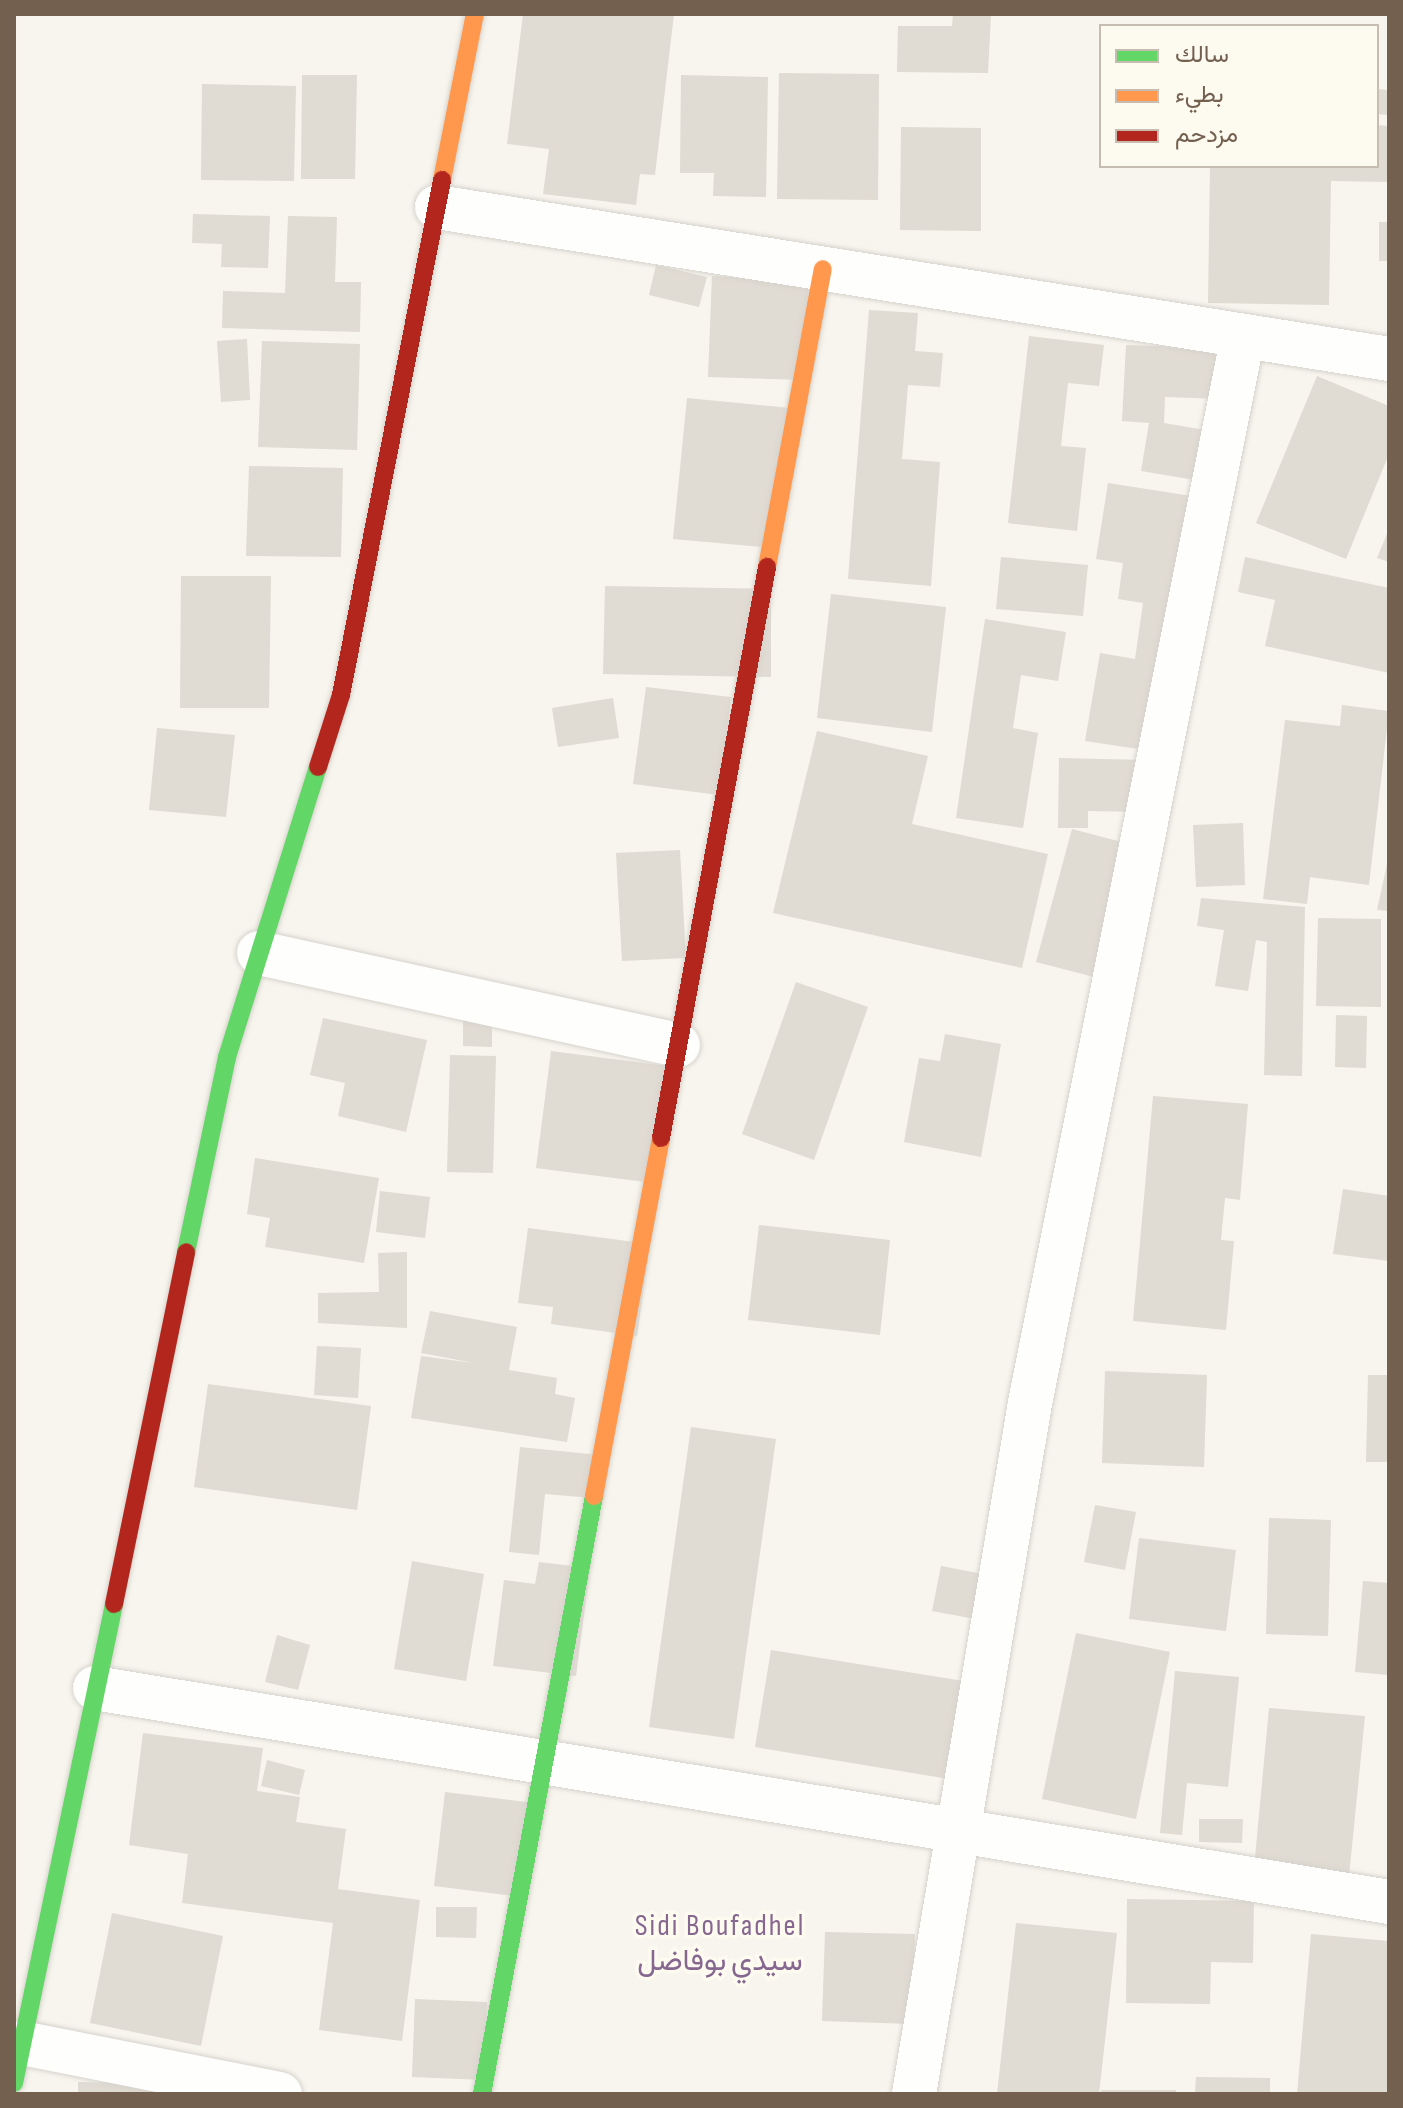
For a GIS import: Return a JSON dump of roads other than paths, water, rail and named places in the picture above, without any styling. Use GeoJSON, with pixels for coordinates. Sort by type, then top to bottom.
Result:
{"type":"FeatureCollection","features":[{"type":"Feature","properties":{"kind":"street"},"geometry":{"type":"LineString","coordinates":[[280,2094],[18,2063],[227,1057],[341,695],[475,14]]}},
{"type":"Feature","properties":{"kind":"street"},"geometry":{"type":"LineString","coordinates":[[437,207],[1389,359]]}},
{"type":"Feature","properties":{"kind":"street"},"geometry":{"type":"LineString","coordinates":[[482,2094],[549,1763],[678,1045],[823,269]]}},
{"type":"Feature","properties":{"kind":"street"},"geometry":{"type":"LineString","coordinates":[[914,2094],[955,1830],[1030,1403],[1243,336]]}},
{"type":"Feature","properties":{"kind":"street"},"geometry":{"type":"LineString","coordinates":[[259,953],[678,1045]]}},
{"type":"Feature","properties":{"kind":"street"},"geometry":{"type":"LineString","coordinates":[[95,1688],[1389,1902]]}},
{"type":"Feature","properties":{"kind":"district","name":"Sidi Boufadhel سيدي بوفاضل"},"geometry":{"type":"Point","coordinates":[720,1943]}}]}
